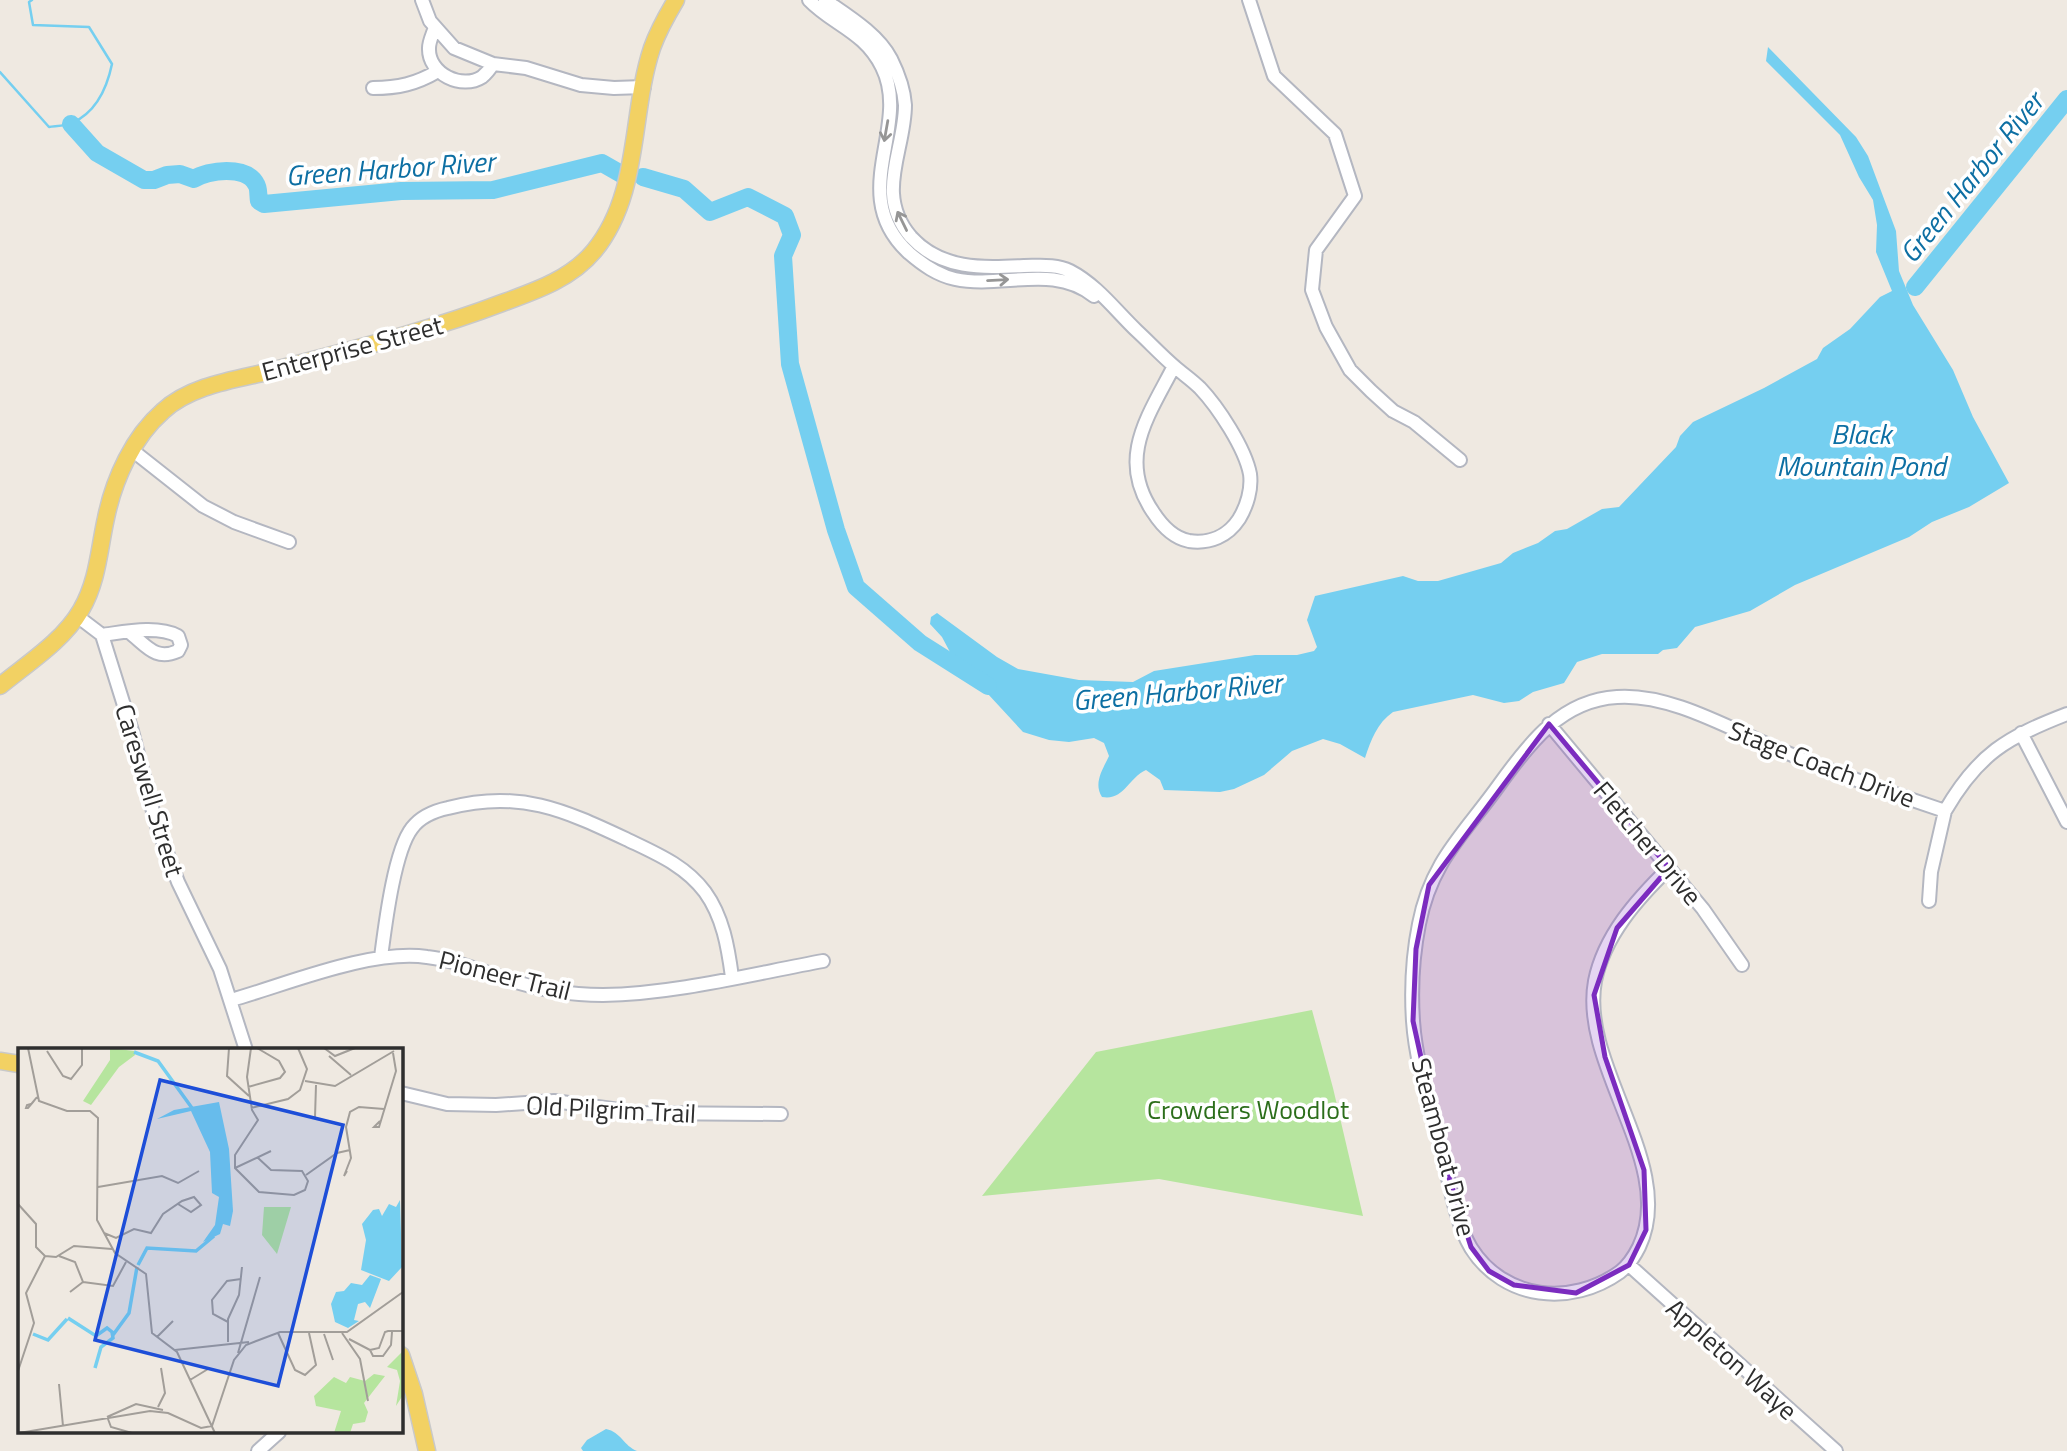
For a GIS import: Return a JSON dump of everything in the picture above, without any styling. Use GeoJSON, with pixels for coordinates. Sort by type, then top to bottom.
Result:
{"type":"FeatureCollection","features":[{"type":"Feature","properties":{"kind":"main road","name":"Enterprise Street"},"geometry":{"type":"LineString","coordinates":[[0,686],[61,635],[77,616],[92,587],[110,501],[132,450],[162,411],[201,390],[443,324],[528,293],[569,274],[596,249],[617,210],[630,165],[652,49],[676,0]]}},
{"type":"Feature","properties":{"kind":"main road"},"geometry":{"type":"LineString","coordinates":[[0,1061],[18,1064]]}},
{"type":"Feature","properties":{"kind":"main road"},"geometry":{"type":"LineString","coordinates":[[402,1359],[417,1404],[427,1451]]}},
{"type":"Feature","properties":{"kind":"street"},"geometry":{"type":"LineString","coordinates":[[422,0],[435,27],[454,48],[493,64],[526,68],[581,85],[614,89],[644,87]]}},
{"type":"Feature","properties":{"kind":"street"},"geometry":{"type":"LineString","coordinates":[[1249,0],[1274,76],[1335,134],[1354,196],[1316,250],[1312,290],[1326,327],[1350,370],[1371,391],[1460,460]]}},
{"type":"Feature","properties":{"kind":"street"},"geometry":{"type":"LineString","coordinates":[[815,1],[867,31],[891,59],[895,86],[904,115],[888,164],[898,214],[922,256],[964,266],[1034,272],[1067,270],[1087,281],[1199,387],[1219,413],[1245,458],[1250,473],[1250,488],[1242,515],[1233,528],[1223,536],[1209,541],[1184,540],[1171,533],[1151,509],[1138,478],[1135,460],[1139,436],[1174,366]]}},
{"type":"Feature","properties":{"kind":"street"},"geometry":{"type":"LineString","coordinates":[[435,27],[428,52],[438,71],[455,80],[472,80],[480,78],[493,64]]}},
{"type":"Feature","properties":{"kind":"street"},"geometry":{"type":"LineString","coordinates":[[373,88],[406,86],[438,71]]}},
{"type":"Feature","properties":{"kind":"street"},"geometry":{"type":"LineString","coordinates":[[132,450],[203,506],[234,522],[289,542]]}},
{"type":"Feature","properties":{"kind":"street"},"geometry":{"type":"LineString","coordinates":[[77,616],[102,635],[129,632]]}},
{"type":"Feature","properties":{"kind":"street","name":"Careswell Street"},"geometry":{"type":"LineString","coordinates":[[102,635],[160,833],[178,882],[219,967],[245,1048]]}},
{"type":"Feature","properties":{"kind":"street","name":"Stage Coach Drive"},"geometry":{"type":"LineString","coordinates":[[1549,724],[1584,704],[1600,699],[1646,698],[1694,713],[1887,792],[1945,811],[1966,778],[1993,750],[2021,733],[2067,714]]}},
{"type":"Feature","properties":{"kind":"street","name":"Fletcher Drive"},"geometry":{"type":"LineString","coordinates":[[1549,724],[1703,909],[1742,965]]}},
{"type":"Feature","properties":{"kind":"street","name":"Steamboat Drive"},"geometry":{"type":"LineString","coordinates":[[1549,724],[1530,743],[1446,854],[1429,885],[1416,949],[1413,1002],[1415,1040],[1464,1233],[1489,1271],[1514,1285],[1540,1293],[1586,1291],[1606,1282],[1629,1265],[1646,1230],[1649,1204],[1644,1170],[1605,1057],[1597,1026],[1594,995],[1599,967],[1617,928],[1650,887],[1670,868]]}},
{"type":"Feature","properties":{"kind":"street"},"geometry":{"type":"LineString","coordinates":[[2021,733],[2067,822]]}},
{"type":"Feature","properties":{"kind":"street"},"geometry":{"type":"LineString","coordinates":[[381,957],[400,855],[411,829],[426,815],[442,809],[489,801],[516,801],[552,807],[588,820],[657,853],[691,877],[705,892],[718,916],[726,941],[732,977]]}},
{"type":"Feature","properties":{"kind":"street"},"geometry":{"type":"LineString","coordinates":[[1930,901],[1931,872],[1945,811]]}},
{"type":"Feature","properties":{"kind":"street","name":"Pioneer Trail"},"geometry":{"type":"LineString","coordinates":[[231,1000],[381,957],[427,957],[454,961],[516,982],[571,994],[649,992],[823,961]]}},
{"type":"Feature","properties":{"kind":"street","name":"Old Pilgrim Trail"},"geometry":{"type":"LineString","coordinates":[[402,1093],[447,1104],[496,1105],[554,1101],[641,1113],[781,1114]]}},
{"type":"Feature","properties":{"kind":"street","name":"Appleton Waye"},"geometry":{"type":"LineString","coordinates":[[1629,1265],[1836,1451]]}},
{"type":"Feature","properties":{"kind":"street"},"geometry":{"type":"LineString","coordinates":[[258,1451],[277,1434]]}},
{"type":"Feature","properties":{"kind":"highlighted area"},"geometry":{"type":"Polygon","coordinates":[[[1549,724],[1669,868],[1617,928],[1594,995],[1605,1057],[1644,1170],[1646,1230],[1629,1265],[1576,1293],[1514,1285],[1489,1271],[1471,1247],[1444,1162],[1413,1021],[1416,949],[1429,885],[1549,724]]]}},
{"type":"Feature","properties":{"kind":"green space","name":"Crowders Woodlot"},"geometry":{"type":"Polygon","coordinates":[[[1312,1010],[1363,1216],[1159,1179],[982,1196],[1096,1052],[1312,1010]]]}},
{"type":"Feature","properties":{"kind":"water","name":"Black Mountain Pond"},"geometry":{"type":"Polygon","coordinates":[[[1768,47],[1856,137],[1868,156],[1896,231],[1899,271],[1913,305],[1953,370],[1973,417],[2009,483],[1969,507],[1932,522],[1909,537],[1795,585],[1750,611],[1695,627],[1677,648],[1663,650],[1658,654],[1602,654],[1577,662],[1564,683],[1533,692],[1519,701],[1504,703],[1473,695],[1393,712],[1387,716],[1372,738],[1365,758],[1340,744],[1323,739],[1292,751],[1264,775],[1234,789],[1220,792],[1164,790],[1160,780],[1146,770],[1116,796],[1102,797],[1099,781],[1109,756],[1104,743],[1094,738],[1069,742],[1049,740],[1023,732],[951,654],[942,637],[930,624],[931,617],[937,613],[1018,669],[1079,680],[1133,682],[1154,671],[1255,655],[1297,655],[1314,651],[1317,647],[1307,620],[1315,596],[1403,576],[1418,581],[1438,581],[1501,563],[1513,553],[1538,543],[1555,531],[1567,529],[1602,509],[1619,507],[1676,447],[1680,436],[1693,422],[1817,359],[1823,348],[1850,329],[1880,297],[1892,291],[1876,252],[1877,225],[1873,200],[1840,135],[1766,61],[1768,47]]]}},
{"type":"Feature","properties":{"kind":"water"},"geometry":{"type":"Polygon","coordinates":[[[606,1429],[637,1451],[583,1451],[581,1448],[587,1440],[606,1429]]]}},
{"type":"Feature","properties":{"kind":"waterway"},"geometry":{"type":"LineString","coordinates":[[0,72],[49,127],[67,125],[81,118],[94,106],[104,90],[112,64],[89,27],[33,25],[29,2],[32,0]]}},
{"type":"Feature","properties":{"kind":"waterway","name":"Green Harbor River"},"geometry":{"type":"LineString","coordinates":[[1915,287],[2067,99]]}},
{"type":"Feature","properties":{"kind":"waterway","name":"Green Harbor River"},"geometry":{"type":"LineString","coordinates":[[71,124],[97,153],[144,180],[180,174],[194,179],[208,173],[236,172],[251,178],[257,186],[259,201],[264,204],[401,191],[493,190],[602,163],[623,175]]}},
{"type":"Feature","properties":{"kind":"waterway","name":"Green Harbor River"},"geometry":{"type":"LineString","coordinates":[[643,177],[684,189],[710,212],[748,197],[785,216],[792,235],[783,256],[790,364],[836,530],[856,587],[920,643],[988,686]]}}]}
